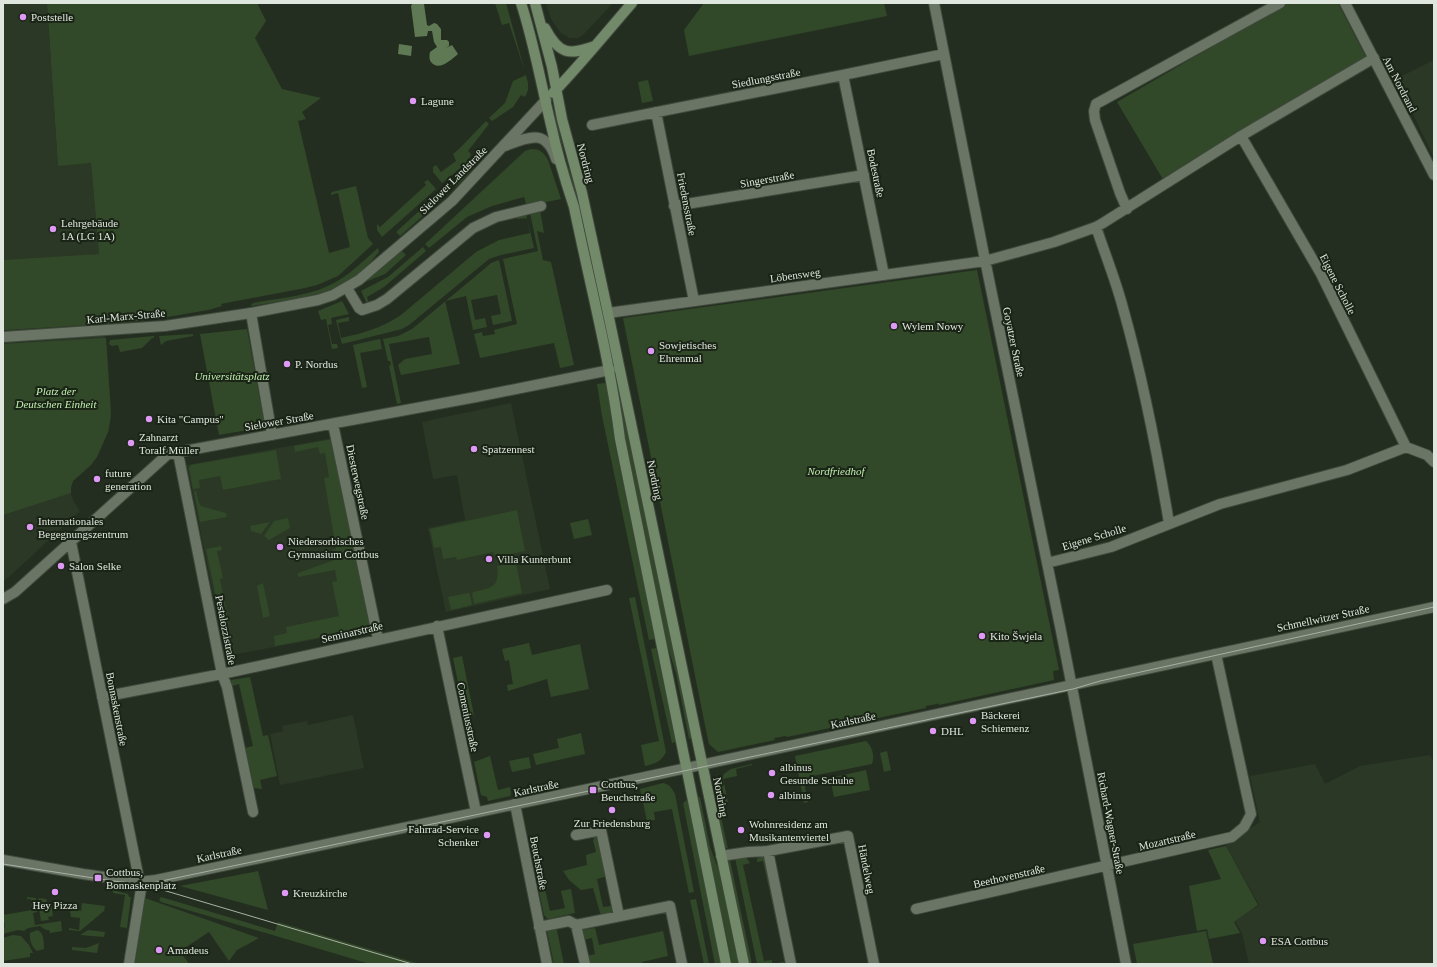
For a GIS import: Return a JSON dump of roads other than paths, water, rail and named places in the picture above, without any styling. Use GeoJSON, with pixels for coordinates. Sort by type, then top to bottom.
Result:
{"type":"FeatureCollection","features":[{"type":"Feature","properties":{"kind":"main road"},"geometry":{"type":"LineString","coordinates":[[521,3],[533,44],[567,188],[574,207],[610,370],[620,439],[726,964]]}},
{"type":"Feature","properties":{"kind":"main road","name":"Nordring"},"geometry":{"type":"LineString","coordinates":[[535,3],[582,193],[744,964]]}},
{"type":"Feature","properties":{"kind":"main road","name":"Sielower Landstraße"},"geometry":{"type":"LineString","coordinates":[[546,100],[573,72],[632,3]]}},
{"type":"Feature","properties":{"kind":"main road"},"geometry":{"type":"LineString","coordinates":[[539,17],[548,34],[558,47],[565,51],[578,52],[595,46]]}},
{"type":"Feature","properties":{"kind":"street","name":"Goyatzer Straße"},"geometry":{"type":"LineString","coordinates":[[934,3],[1072,686]]}},
{"type":"Feature","properties":{"kind":"street"},"geometry":{"type":"LineString","coordinates":[[1127,209],[1095,120],[1094,111],[1096,104],[1280,3]]}},
{"type":"Feature","properties":{"kind":"street","name":"Am Nordrand"},"geometry":{"type":"LineString","coordinates":[[1345,3],[1434,175]]}},
{"type":"Feature","properties":{"kind":"street","name":"Siedlungsstraße"},"geometry":{"type":"LineString","coordinates":[[592,125],[944,54]]}},
{"type":"Feature","properties":{"kind":"street"},"geometry":{"type":"LineString","coordinates":[[985,261],[1054,242],[1096,227],[1127,209],[1241,136],[1374,58]]}},
{"type":"Feature","properties":{"kind":"street","name":"Bodestraße"},"geometry":{"type":"LineString","coordinates":[[843,75],[884,275]]}},
{"type":"Feature","properties":{"kind":"street","name":"Sielower Landstraße"},"geometry":{"type":"LineString","coordinates":[[251,313],[318,300],[333,295],[359,280],[452,201],[546,100]]}},
{"type":"Feature","properties":{"kind":"street","name":"Friedensstraße"},"geometry":{"type":"LineString","coordinates":[[656,112],[694,301]]}},
{"type":"Feature","properties":{"kind":"street","name":"Eigene Scholle"},"geometry":{"type":"LineString","coordinates":[[1047,563],[1111,547],[1220,504],[1347,470],[1406,447],[1321,274],[1241,136]]}},
{"type":"Feature","properties":{"kind":"street"},"geometry":{"type":"LineString","coordinates":[[504,146],[528,138],[543,138],[553,152],[560,174],[567,188]]}},
{"type":"Feature","properties":{"kind":"street","name":"Singerstraße"},"geometry":{"type":"LineString","coordinates":[[674,206],[864,175]]}},
{"type":"Feature","properties":{"kind":"street"},"geometry":{"type":"LineString","coordinates":[[347,288],[359,308],[362,310],[377,305],[387,299],[473,228],[496,217],[541,206]]}},
{"type":"Feature","properties":{"kind":"street"},"geometry":{"type":"LineString","coordinates":[[1096,227],[1123,307],[1139,370],[1156,443],[1169,523]]}},
{"type":"Feature","properties":{"kind":"street","name":"Löbensweg"},"geometry":{"type":"LineString","coordinates":[[608,313],[985,261]]}},
{"type":"Feature","properties":{"kind":"street"},"geometry":{"type":"LineString","coordinates":[[251,313],[272,435]]}},
{"type":"Feature","properties":{"kind":"street","name":"Karl-Marx-Straße"},"geometry":{"type":"LineString","coordinates":[[3,337],[158,326],[251,313]]}},
{"type":"Feature","properties":{"kind":"street","name":"Sielower Straße"},"geometry":{"type":"LineString","coordinates":[[3,599],[15,592],[168,454],[333,424],[610,370]]}},
{"type":"Feature","properties":{"kind":"street","name":"Diesterwegstraße"},"geometry":{"type":"LineString","coordinates":[[333,424],[378,639]]}},
{"type":"Feature","properties":{"kind":"street"},"geometry":{"type":"LineString","coordinates":[[1406,447],[1427,456],[1434,462]]}},
{"type":"Feature","properties":{"kind":"street","name":"Pestalozzistraße"},"geometry":{"type":"LineString","coordinates":[[178,452],[222,674],[227,687],[253,812]]}},
{"type":"Feature","properties":{"kind":"street","name":"Bonnaskenstraße"},"geometry":{"type":"LineString","coordinates":[[71,542],[139,882],[140,892],[129,964]]}},
{"type":"Feature","properties":{"kind":"street","name":"Seminarstraße"},"geometry":{"type":"LineString","coordinates":[[102,697],[222,674],[607,590]]}},
{"type":"Feature","properties":{"kind":"street","name":"Schmellwitzer Straße"},"geometry":{"type":"LineString","coordinates":[[1072,686],[1434,607]]}},
{"type":"Feature","properties":{"kind":"street","name":"Comeniusstraße"},"geometry":{"type":"LineString","coordinates":[[437,626],[476,812]]}},
{"type":"Feature","properties":{"kind":"street","name":"Mozartstraße"},"geometry":{"type":"LineString","coordinates":[[1107,867],[1232,838],[1244,827],[1251,814],[1216,654]]}},
{"type":"Feature","properties":{"kind":"street","name":"Karlstraße"},"geometry":{"type":"LineString","coordinates":[[3,860],[82,874],[139,882],[156,880],[1072,686]]}},
{"type":"Feature","properties":{"kind":"street","name":"Richard-Wagner-Straße"},"geometry":{"type":"LineString","coordinates":[[1072,686],[1126,964]]}},
{"type":"Feature","properties":{"kind":"street","name":"Beuchstraße"},"geometry":{"type":"LineString","coordinates":[[515,804],[547,964]]}},
{"type":"Feature","properties":{"kind":"street"},"geometry":{"type":"LineString","coordinates":[[576,835],[601,830],[619,916]]}},
{"type":"Feature","properties":{"kind":"street","name":"Händelweg"},"geometry":{"type":"LineString","coordinates":[[721,856],[768,851],[848,836],[874,964]]}},
{"type":"Feature","properties":{"kind":"street"},"geometry":{"type":"LineString","coordinates":[[768,851],[791,964]]}},
{"type":"Feature","properties":{"kind":"street","name":"Beethovenstraße"},"geometry":{"type":"LineString","coordinates":[[916,909],[1107,867]]}},
{"type":"Feature","properties":{"kind":"street"},"geometry":{"type":"LineString","coordinates":[[539,927],[569,922],[576,925],[670,906],[682,964]]}},
{"type":"Feature","properties":{"kind":"street"},"geometry":{"type":"LineString","coordinates":[[576,925],[585,964]]}},
{"type":"Feature","properties":{"kind":"tram line"},"geometry":{"type":"LineString","coordinates":[[3,864],[113,881],[152,883],[1073,689],[1100,681],[1434,607]]}},
{"type":"Feature","properties":{"kind":"tram line"},"geometry":{"type":"LineString","coordinates":[[146,885],[412,964]]}},
{"type":"Feature","properties":{"kind":"place","name":"Poststelle"},"geometry":{"type":"Point","coordinates":[23,17]}},
{"type":"Feature","properties":{"kind":"place","name":"Lagune"},"geometry":{"type":"Point","coordinates":[413,101]}},
{"type":"Feature","properties":{"kind":"place","name":"Lehrgebäude 1A (LG 1A)"},"geometry":{"type":"Point","coordinates":[53,229]}},
{"type":"Feature","properties":{"kind":"place","name":"Wylem Nowy"},"geometry":{"type":"Point","coordinates":[894,326]}},
{"type":"Feature","properties":{"kind":"place","name":"Sowjetisches Ehrenmal"},"geometry":{"type":"Point","coordinates":[651,351]}},
{"type":"Feature","properties":{"kind":"place","name":"P. Nordus"},"geometry":{"type":"Point","coordinates":[287,364]}},
{"type":"Feature","properties":{"kind":"place","name":"Kita \"Campus\""},"geometry":{"type":"Point","coordinates":[149,419]}},
{"type":"Feature","properties":{"kind":"place","name":"Zahnarzt Toralf Müller"},"geometry":{"type":"Point","coordinates":[131,443]}},
{"type":"Feature","properties":{"kind":"place","name":"Spatzennest"},"geometry":{"type":"Point","coordinates":[474,449]}},
{"type":"Feature","properties":{"kind":"place","name":"future generation"},"geometry":{"type":"Point","coordinates":[97,479]}},
{"type":"Feature","properties":{"kind":"place","name":"Internationales Begegnungszentrum"},"geometry":{"type":"Point","coordinates":[30,527]}},
{"type":"Feature","properties":{"kind":"place","name":"Niedersorbisches Gymnasium Cottbus"},"geometry":{"type":"Point","coordinates":[280,547]}},
{"type":"Feature","properties":{"kind":"place","name":"Villa Kunterbunt"},"geometry":{"type":"Point","coordinates":[489,559]}},
{"type":"Feature","properties":{"kind":"place","name":"Salon Selke"},"geometry":{"type":"Point","coordinates":[61,566]}},
{"type":"Feature","properties":{"kind":"place","name":"Kito Šwjela"},"geometry":{"type":"Point","coordinates":[982,636]}},
{"type":"Feature","properties":{"kind":"place","name":"Bäckerei Schiemenz"},"geometry":{"type":"Point","coordinates":[973,721]}},
{"type":"Feature","properties":{"kind":"place","name":"DHL"},"geometry":{"type":"Point","coordinates":[933,731]}},
{"type":"Feature","properties":{"kind":"place","name":"albinus Gesunde Schuhe"},"geometry":{"type":"Point","coordinates":[772,773]}},
{"type":"Feature","properties":{"kind":"place","name":"Cottbus, Beuchstraße"},"geometry":{"type":"Point","coordinates":[593,790]}},
{"type":"Feature","properties":{"kind":"place","name":"albinus"},"geometry":{"type":"Point","coordinates":[771,795]}},
{"type":"Feature","properties":{"kind":"place","name":"Zur Friedensburg"},"geometry":{"type":"Point","coordinates":[612,810]}},
{"type":"Feature","properties":{"kind":"place","name":"Wohnresidenz am Musikantenviertel"},"geometry":{"type":"Point","coordinates":[741,830]}},
{"type":"Feature","properties":{"kind":"place","name":"Fahrrad-Service Schenker"},"geometry":{"type":"Point","coordinates":[487,835]}},
{"type":"Feature","properties":{"kind":"place","name":"Cottbus, Bonnaskenplatz"},"geometry":{"type":"Point","coordinates":[98,878]}},
{"type":"Feature","properties":{"kind":"place","name":"Hey Pizza"},"geometry":{"type":"Point","coordinates":[55,892]}},
{"type":"Feature","properties":{"kind":"place","name":"Kreuzkirche"},"geometry":{"type":"Point","coordinates":[285,893]}},
{"type":"Feature","properties":{"kind":"place","name":"ESA Cottbus"},"geometry":{"type":"Point","coordinates":[1263,941]}},
{"type":"Feature","properties":{"kind":"place","name":"Amadeus"},"geometry":{"type":"Point","coordinates":[159,950]}},
{"type":"Feature","properties":{"kind":"park label","name":"Universitätsplatz"},"geometry":{"type":"Point","coordinates":[232,376]}},
{"type":"Feature","properties":{"kind":"park label","name":"Platz der Deutschen Einheit"},"geometry":{"type":"Point","coordinates":[56,397]}},
{"type":"Feature","properties":{"kind":"park label","name":"Nordfriedhof"},"geometry":{"type":"Point","coordinates":[836,471]}}]}
